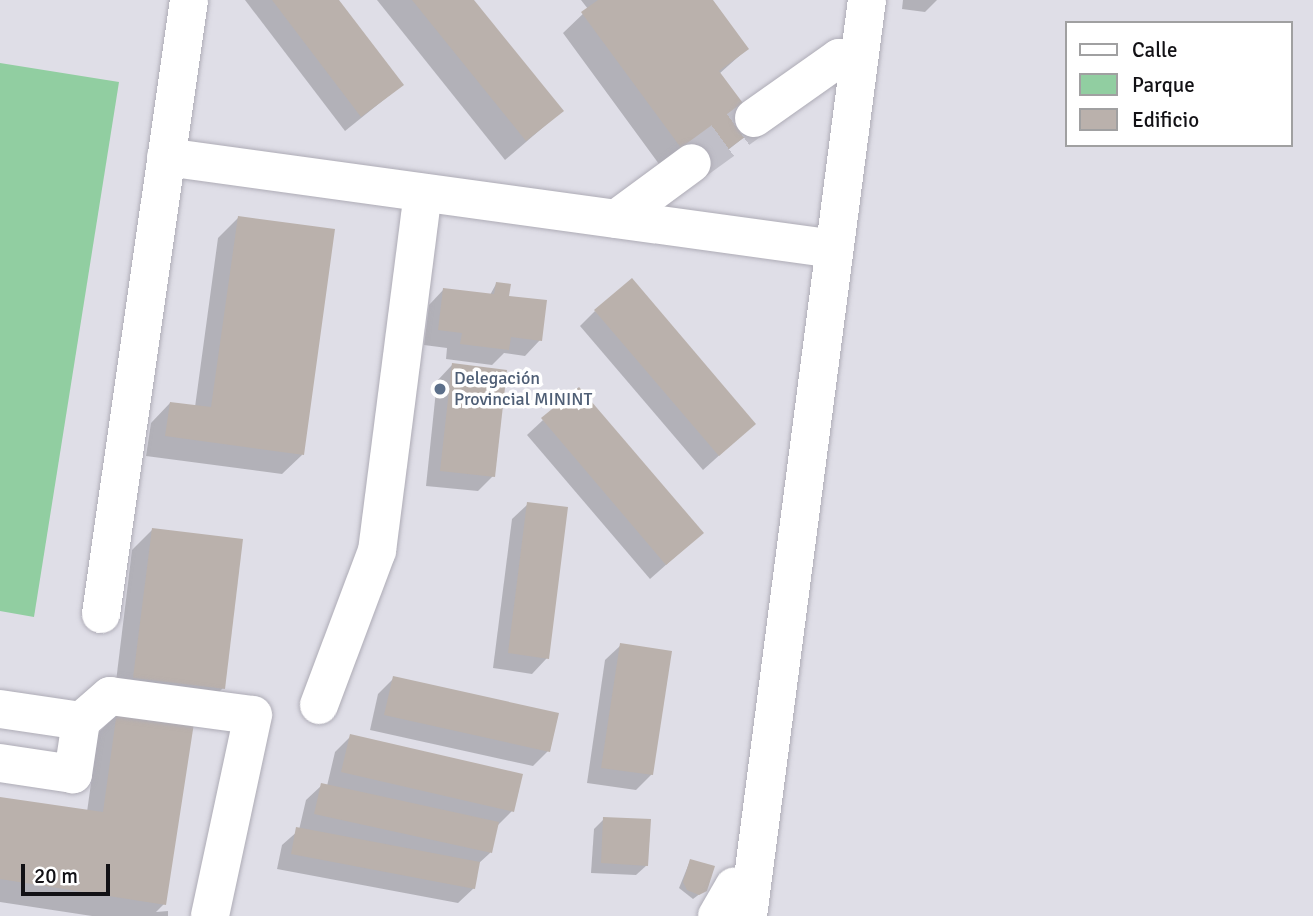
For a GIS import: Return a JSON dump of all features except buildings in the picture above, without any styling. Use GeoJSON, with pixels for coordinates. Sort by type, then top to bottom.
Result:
{"type":"FeatureCollection","features":[{"type":"Feature","properties":{"kind":"lane"},"geometry":{"type":"LineString","coordinates":[[101,614],[189,0]]}},
{"type":"Feature","properties":{"kind":"lane"},"geometry":{"type":"LineString","coordinates":[[778,916],[736,903],[849,59],[847,0]]}},
{"type":"Feature","properties":{"kind":"lane"},"geometry":{"type":"LineString","coordinates":[[754,118],[849,59],[867,0]]}},
{"type":"Feature","properties":{"kind":"lane"},"geometry":{"type":"LineString","coordinates":[[166,157],[825,248]]}},
{"type":"Feature","properties":{"kind":"lane"},"geometry":{"type":"LineString","coordinates":[[615,219],[692,163]]}},
{"type":"Feature","properties":{"kind":"lane"},"geometry":{"type":"LineString","coordinates":[[319,705],[377,551],[423,193]]}},
{"type":"Feature","properties":{"kind":"lane"},"geometry":{"type":"LineString","coordinates":[[0,763],[73,774],[81,721],[110,696],[253,715],[210,916]]}},
{"type":"Feature","properties":{"kind":"lane"},"geometry":{"type":"LineString","coordinates":[[0,709],[81,721]]}},
{"type":"Feature","properties":{"kind":"green space"},"geometry":{"type":"Polygon","coordinates":[[[0,63],[119,82],[34,617],[0,611],[0,63]]]}},
{"type":"Feature","properties":{"kind":"tunnel"},"geometry":{"type":"LineString","coordinates":[[692,163],[754,118]]}},
{"type":"Feature","properties":{"kind":"place","name":"Delegación Provincial MININT"},"geometry":{"type":"Point","coordinates":[440,389]}}]}
